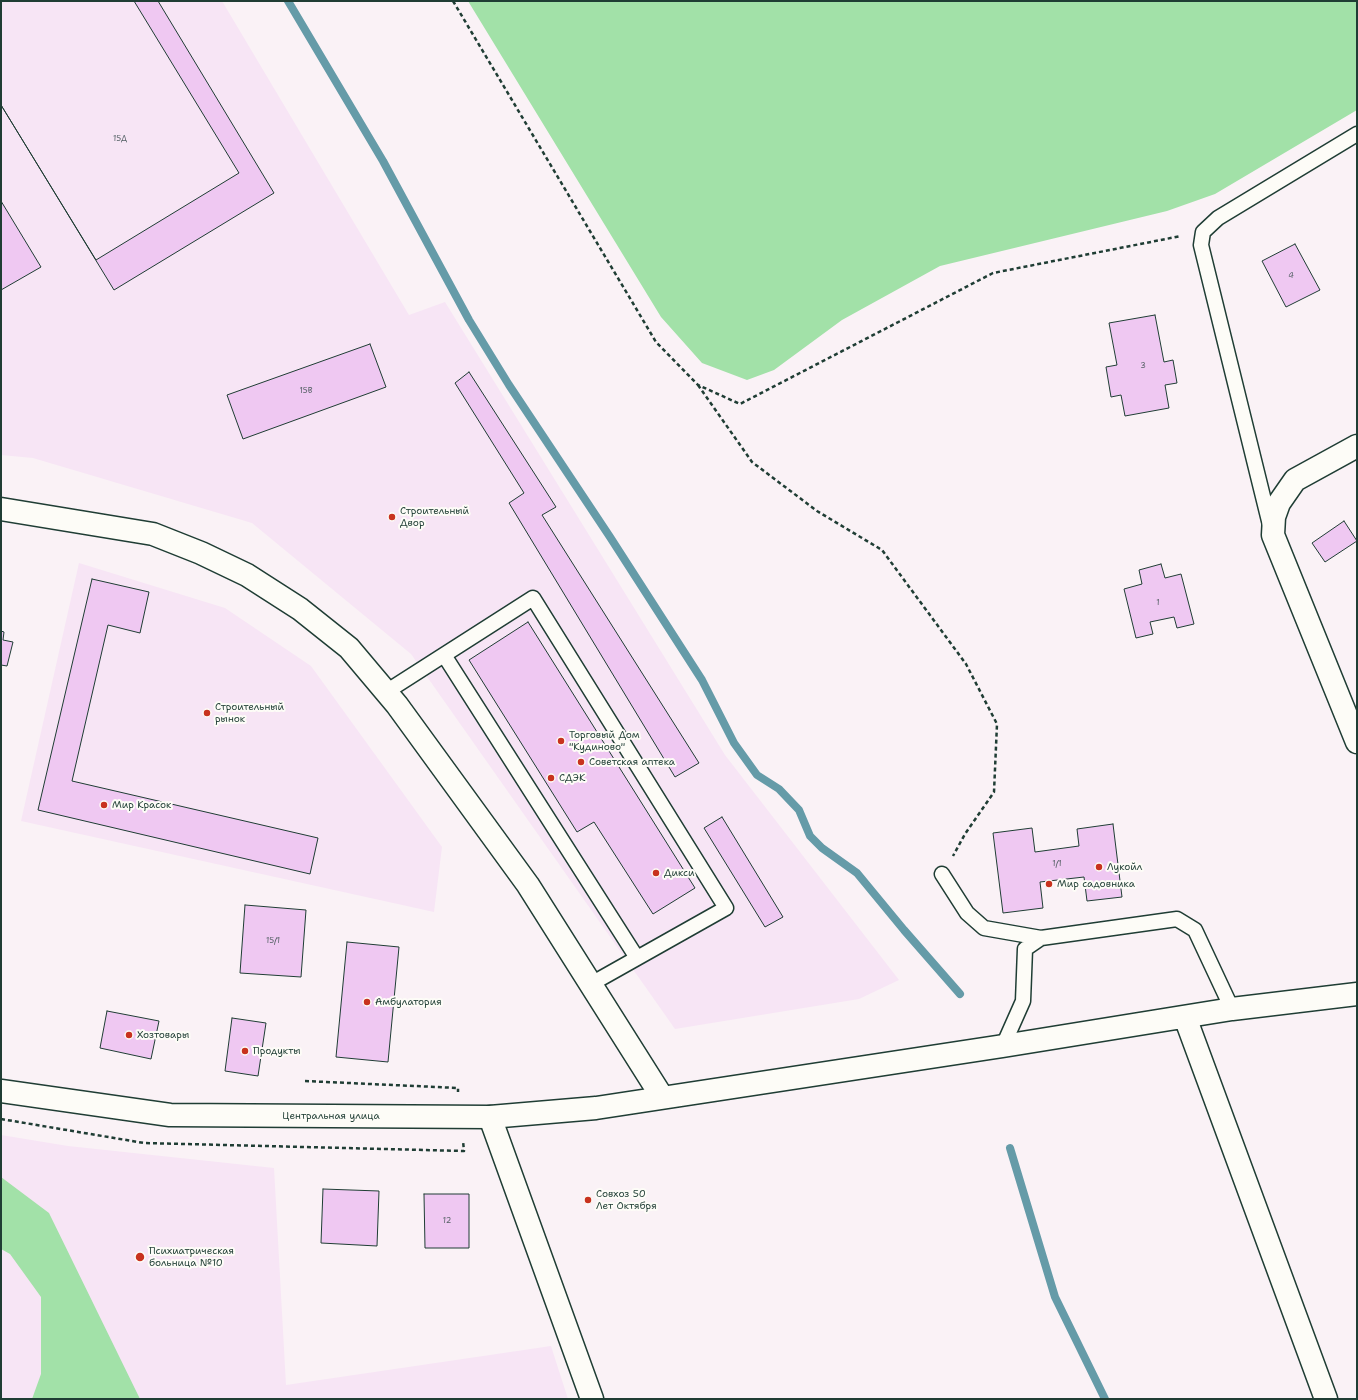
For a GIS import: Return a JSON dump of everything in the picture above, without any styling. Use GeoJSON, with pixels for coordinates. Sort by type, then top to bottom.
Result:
{"type":"FeatureCollection","features":[{"type":"Feature","properties":{"kind":"street"},"geometry":{"type":"LineString","coordinates":[[1357,446],[1295,480],[1279,503],[1274,516],[1273,535],[1357,742]]}},
{"type":"Feature","properties":{"kind":"street"},"geometry":{"type":"LineString","coordinates":[[1,509],[153,534],[201,553],[247,576],[300,609],[349,648],[397,705],[528,884],[662,1098]]}},
{"type":"Feature","properties":{"kind":"street","name":"Центральная улица"},"geometry":{"type":"LineString","coordinates":[[1,1091],[170,1115],[490,1117],[596,1108],[1003,1046],[1232,1009],[1357,994]]}},
{"type":"Feature","properties":{"kind":"street"},"geometry":{"type":"LineString","coordinates":[[1185,1017],[1326,1399]]}},
{"type":"Feature","properties":{"kind":"street"},"geometry":{"type":"LineString","coordinates":[[490,1117],[592,1399]]}},
{"type":"Feature","properties":{"kind":"lane"},"geometry":{"type":"LineString","coordinates":[[1273,535],[1201,245],[1204,232],[1218,218],[1357,134]]}},
{"type":"Feature","properties":{"kind":"lane"},"geometry":{"type":"LineString","coordinates":[[386,692],[533,598],[726,908],[591,984]]}},
{"type":"Feature","properties":{"kind":"lane"},"geometry":{"type":"LineString","coordinates":[[444,655],[637,958]]}},
{"type":"Feature","properties":{"kind":"lane"},"geometry":{"type":"LineString","coordinates":[[942,874],[967,913],[984,928],[1041,938],[1177,919],[1195,930],[1232,1009]]}},
{"type":"Feature","properties":{"kind":"lane"},"geometry":{"type":"LineString","coordinates":[[1003,1046],[1024,1001],[1025,949],[1041,938]]}},
{"type":"Feature","properties":{"kind":"path"},"geometry":{"type":"LineString","coordinates":[[454,1],[656,342],[698,385],[752,462],[817,511],[882,550],[966,664],[997,724],[994,792],[965,834],[942,874]]}},
{"type":"Feature","properties":{"kind":"path"},"geometry":{"type":"LineString","coordinates":[[698,385],[740,404],[993,273],[1204,232]]}},
{"type":"Feature","properties":{"kind":"shaded area"},"geometry":{"type":"Polygon","coordinates":[[[1,1],[222,1],[409,315],[445,302],[725,755],[899,980],[859,999],[675,1029],[411,654],[252,523],[33,458],[1,455],[1,1]]]}},
{"type":"Feature","properties":{"kind":"shaded area"},"geometry":{"type":"Polygon","coordinates":[[[79,563],[225,608],[311,666],[442,847],[434,912],[21,821],[79,563]]]}},
{"type":"Feature","properties":{"kind":"shaded area","name":"Психиатрическая больница №10"},"geometry":{"type":"Polygon","coordinates":[[[1,1135],[68,1146],[274,1168],[286,1385],[551,1346],[568,1399],[1,1399],[1,1135]]]}},
{"type":"Feature","properties":{"kind":"green space"},"geometry":{"type":"Polygon","coordinates":[[[468,1],[1357,1],[1357,110],[1215,194],[1167,211],[940,266],[842,320],[774,370],[747,380],[702,363],[661,317],[468,1]]]}},
{"type":"Feature","properties":{"kind":"green space"},"geometry":{"type":"Polygon","coordinates":[[[1,1177],[49,1213],[140,1399],[32,1399],[41,1374],[41,1297],[10,1254],[1,1249],[1,1177]]]}},
{"type":"Feature","properties":{"kind":"building"},"geometry":{"type":"Polygon","coordinates":[[[1,1],[134,1],[239,173],[96,260],[1,105],[1,1]]]}},
{"type":"Feature","properties":{"kind":"building"},"geometry":{"type":"Polygon","coordinates":[[[1,1],[158,1],[274,193],[114,290],[1,105],[1,1]]]}},
{"type":"Feature","properties":{"kind":"building"},"geometry":{"type":"Polygon","coordinates":[[[1,201],[41,267],[1,290],[1,201]]]}},
{"type":"Feature","properties":{"kind":"building"},"geometry":{"type":"Polygon","coordinates":[[[1295,244],[1320,290],[1286,307],[1262,261],[1295,244]]]}},
{"type":"Feature","properties":{"kind":"building"},"geometry":{"type":"Polygon","coordinates":[[[1155,315],[1164,362],[1173,360],[1177,383],[1165,385],[1169,408],[1125,416],[1121,395],[1111,397],[1106,367],[1117,365],[1109,323],[1155,315]]]}},
{"type":"Feature","properties":{"kind":"building"},"geometry":{"type":"Polygon","coordinates":[[[370,344],[386,387],[243,439],[227,395],[370,344]]]}},
{"type":"Feature","properties":{"kind":"building"},"geometry":{"type":"Polygon","coordinates":[[[469,372],[556,507],[542,515],[699,763],[675,777],[509,503],[524,493],[455,383],[469,372]]]}},
{"type":"Feature","properties":{"kind":"building"},"geometry":{"type":"Polygon","coordinates":[[[1344,521],[1357,541],[1325,562],[1312,543],[1344,521]]]}},
{"type":"Feature","properties":{"kind":"building"},"geometry":{"type":"Polygon","coordinates":[[[1161,564],[1165,578],[1181,574],[1194,624],[1177,628],[1174,617],[1150,622],[1153,634],[1136,638],[1124,589],[1142,584],[1139,570],[1161,564]]]}},
{"type":"Feature","properties":{"kind":"building"},"geometry":{"type":"Polygon","coordinates":[[[92,579],[149,592],[140,633],[108,625],[72,781],[318,838],[310,874],[38,810],[92,579]]]}},
{"type":"Feature","properties":{"kind":"building","name":"Торговый Дом \"Кудиново\""},"geometry":{"type":"Polygon","coordinates":[[[528,622],[695,888],[653,914],[594,822],[577,832],[469,660],[528,622]]]}},
{"type":"Feature","properties":{"kind":"building"},"geometry":{"type":"Polygon","coordinates":[[[1,631],[4,632],[3,640],[13,642],[7,666],[1,665],[1,631]]]}},
{"type":"Feature","properties":{"kind":"building"},"geometry":{"type":"Polygon","coordinates":[[[722,817],[783,917],[765,927],[704,828],[722,817]]]}},
{"type":"Feature","properties":{"kind":"building"},"geometry":{"type":"Polygon","coordinates":[[[1113,824],[1122,897],[1087,901],[1084,877],[1040,882],[1043,908],[1003,913],[993,833],[1032,828],[1035,852],[1079,846],[1077,829],[1113,824]]]}},
{"type":"Feature","properties":{"kind":"building"},"geometry":{"type":"Polygon","coordinates":[[[245,905],[306,910],[301,977],[240,973],[245,905]]]}},
{"type":"Feature","properties":{"kind":"building","name":"Амбулатория"},"geometry":{"type":"Polygon","coordinates":[[[347,942],[399,947],[388,1062],[336,1057],[347,942]]]}},
{"type":"Feature","properties":{"kind":"building"},"geometry":{"type":"Polygon","coordinates":[[[107,1011],[159,1021],[151,1059],[100,1048],[107,1011]]]}},
{"type":"Feature","properties":{"kind":"building"},"geometry":{"type":"Polygon","coordinates":[[[232,1018],[266,1023],[258,1076],[225,1071],[232,1018]]]}},
{"type":"Feature","properties":{"kind":"building"},"geometry":{"type":"Polygon","coordinates":[[[323,1189],[379,1191],[377,1246],[321,1243],[323,1189]]]}},
{"type":"Feature","properties":{"kind":"building"},"geometry":{"type":"Polygon","coordinates":[[[424,1194],[469,1194],[469,1248],[425,1248],[424,1194]]]}},
{"type":"Feature","properties":{"kind":"waterway"},"geometry":{"type":"LineString","coordinates":[[288,1],[383,161],[469,320],[509,385],[610,537],[702,680],[734,743],[757,775],[779,789],[799,810],[810,836],[822,848],[857,873],[960,994]]}},
{"type":"Feature","properties":{"kind":"waterway"},"geometry":{"type":"LineString","coordinates":[[1010,1148],[1055,1297],[1105,1399]]}},
{"type":"Feature","properties":{"kind":"place","name":"Строительный Двор"},"geometry":{"type":"Point","coordinates":[392,517]}},
{"type":"Feature","properties":{"kind":"place","name":"Строительный рынок"},"geometry":{"type":"Point","coordinates":[207,713]}},
{"type":"Feature","properties":{"kind":"place","name":"Торговый Дом \"Кудиново\""},"geometry":{"type":"Point","coordinates":[561,741]}},
{"type":"Feature","properties":{"kind":"place","name":"Советская аптека"},"geometry":{"type":"Point","coordinates":[581,762]}},
{"type":"Feature","properties":{"kind":"place","name":"СДЭК"},"geometry":{"type":"Point","coordinates":[551,778]}},
{"type":"Feature","properties":{"kind":"place","name":"Мир Красок"},"geometry":{"type":"Point","coordinates":[104,805]}},
{"type":"Feature","properties":{"kind":"place","name":"Лукойл"},"geometry":{"type":"Point","coordinates":[1099,867]}},
{"type":"Feature","properties":{"kind":"place","name":"Дикси"},"geometry":{"type":"Point","coordinates":[656,873]}},
{"type":"Feature","properties":{"kind":"place","name":"Мир садовника"},"geometry":{"type":"Point","coordinates":[1049,884]}},
{"type":"Feature","properties":{"kind":"place","name":"Амбулатория"},"geometry":{"type":"Point","coordinates":[367,1002]}},
{"type":"Feature","properties":{"kind":"place","name":"Хозтовары"},"geometry":{"type":"Point","coordinates":[129,1035]}},
{"type":"Feature","properties":{"kind":"place","name":"Продукты"},"geometry":{"type":"Point","coordinates":[245,1051]}},
{"type":"Feature","properties":{"kind":"place","name":"Совхоз 50 Лет Октября"},"geometry":{"type":"Point","coordinates":[588,1200]}},
{"type":"Feature","properties":{"kind":"place","name":"Психиатрическая больница №10"},"geometry":{"type":"Point","coordinates":[140,1257]}}]}
